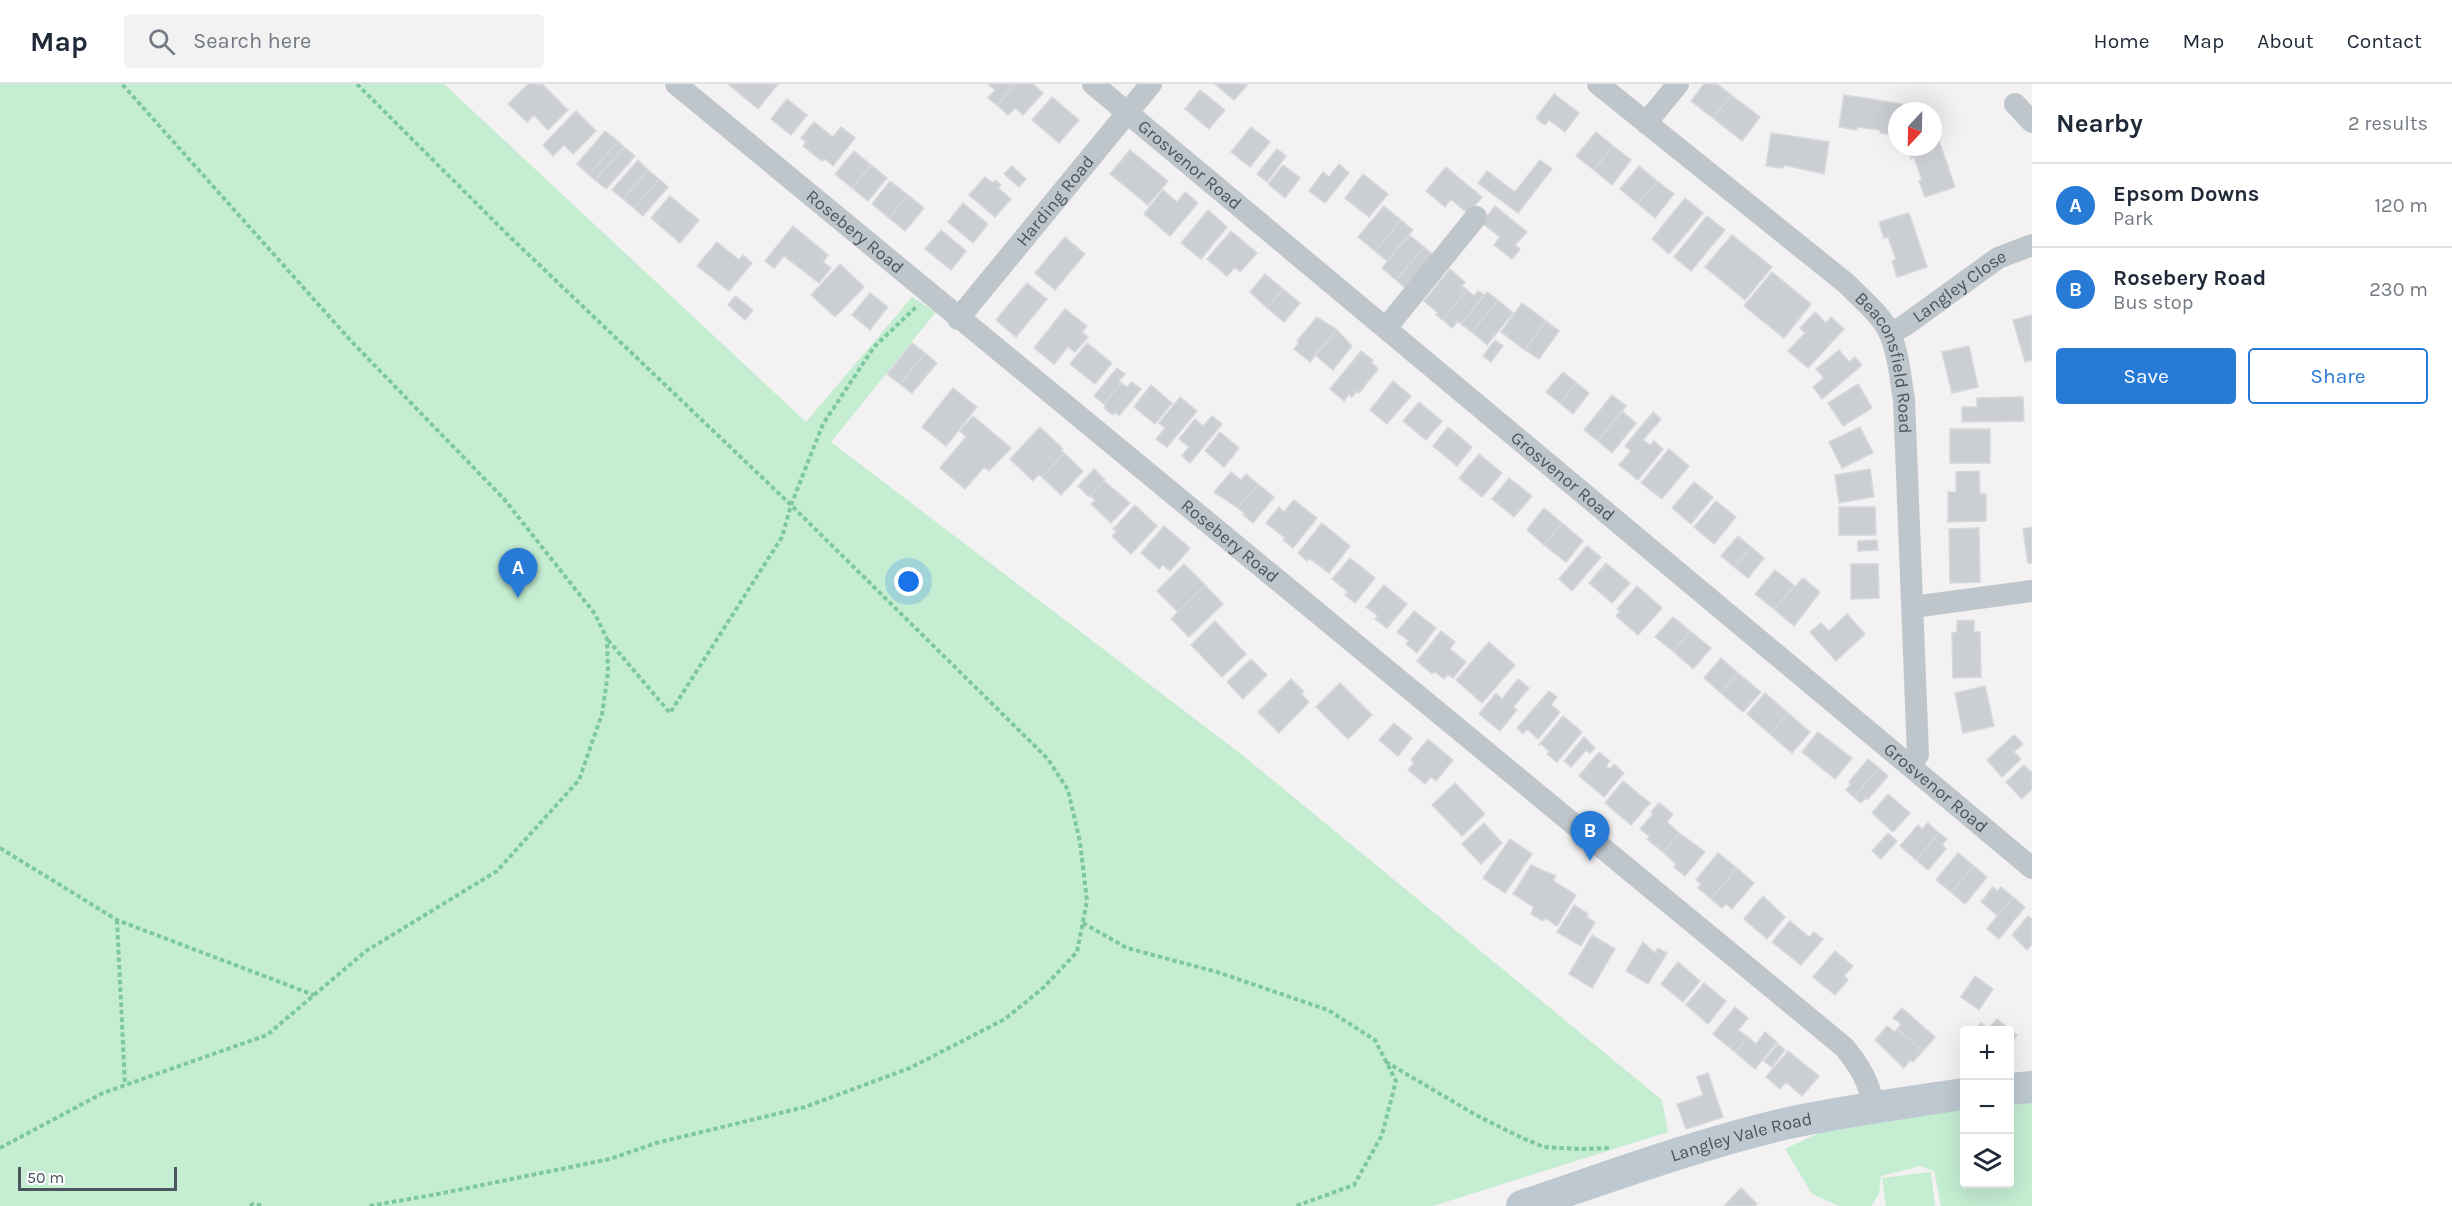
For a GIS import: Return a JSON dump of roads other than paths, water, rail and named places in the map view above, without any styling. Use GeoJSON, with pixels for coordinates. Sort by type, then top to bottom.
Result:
{"type":"FeatureCollection","features":[{"type":"Feature","properties":{"kind":"street","name":"Rosebery Road"},"geometry":{"type":"LineString","coordinates":[[676,84],[958,319],[1844,1047],[1861,1067],[1868,1082],[1874,1107]]}},
{"type":"Feature","properties":{"kind":"street","name":"Grosvenor Road"},"geometry":{"type":"LineString","coordinates":[[1093,84],[2032,868]]}},
{"type":"Feature","properties":{"kind":"street","name":"Harding Road"},"geometry":{"type":"LineString","coordinates":[[958,319],[1151,84]]}},
{"type":"Feature","properties":{"kind":"street","name":"Beaconsfield Road"},"geometry":{"type":"LineString","coordinates":[[1598,84],[1847,284],[1890,333],[1899,366],[1904,399],[1913,607],[1918,755],[1908,765]]}},
{"type":"Feature","properties":{"kind":"street"},"geometry":{"type":"LineString","coordinates":[[1646,123],[1678,84]]}},
{"type":"Feature","properties":{"kind":"street"},"geometry":{"type":"LineString","coordinates":[[2015,104],[2032,122]]}},
{"type":"Feature","properties":{"kind":"street"},"geometry":{"type":"LineString","coordinates":[[1386,328],[1476,217]]}},
{"type":"Feature","properties":{"kind":"street","name":"Langley Close"},"geometry":{"type":"LineString","coordinates":[[1890,333],[1904,326],[1998,258],[2032,245]]}},
{"type":"Feature","properties":{"kind":"street"},"geometry":{"type":"LineString","coordinates":[[1913,607],[2032,591]]}},
{"type":"Feature","properties":{"kind":"street"},"geometry":{"type":"LineString","coordinates":[[2014,1089],[2032,1087]]}},
{"type":"Feature","properties":{"kind":"street","name":"Langley Vale Road"},"geometry":{"type":"LineString","coordinates":[[1522,1206],[1627,1170],[1763,1130],[1874,1107],[1960,1095]]}},
{"type":"Feature","properties":{"kind":"place","name":"Epsom Downs"},"geometry":{"type":"Point","coordinates":[518,598]}},
{"type":"Feature","properties":{"kind":"place","name":"Rosebery Road"},"geometry":{"type":"Point","coordinates":[1590,861]}}]}
